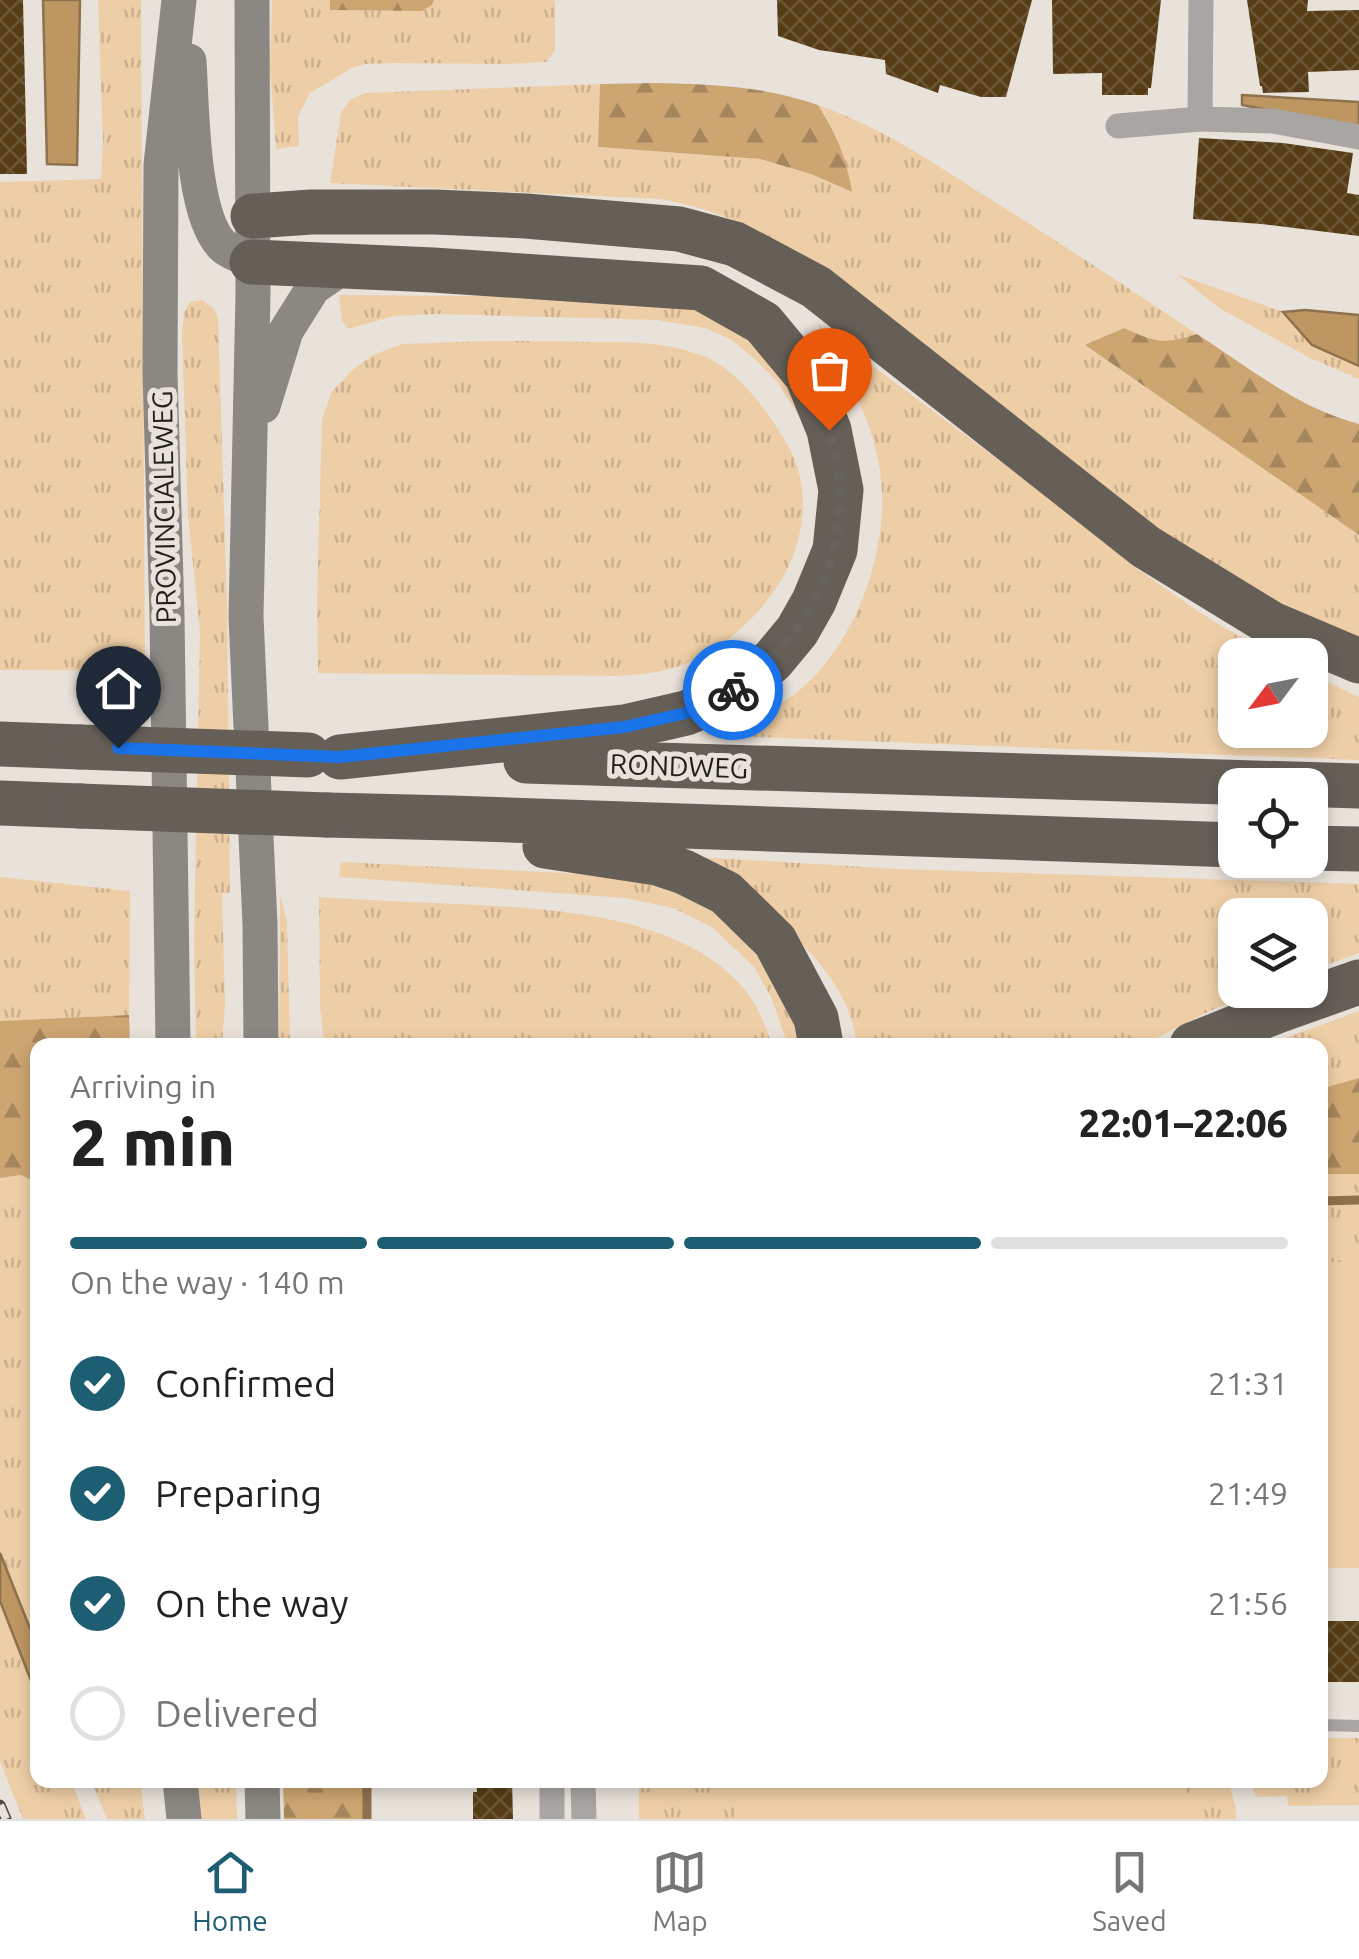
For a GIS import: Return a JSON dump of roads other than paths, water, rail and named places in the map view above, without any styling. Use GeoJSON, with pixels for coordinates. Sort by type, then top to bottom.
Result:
{"type":"FeatureCollection","features":[{"type":"Feature","properties":{"kind":"highway"},"geometry":{"type":"LineString","coordinates":[[253,216],[435,212],[526,216],[679,229],[735,244],[816,286],[1146,547],[1272,624],[1359,662]]}},
{"type":"Feature","properties":{"kind":"highway"},"geometry":{"type":"LineString","coordinates":[[252,262],[701,288],[764,322],[807,376],[829,430],[840,490],[835,550],[814,602],[797,632],[773,660],[724,696],[686,713],[624,727],[340,757]]}},
{"type":"Feature","properties":{"kind":"highway","name":"RONDWEG"},"geometry":{"type":"LineString","coordinates":[[0,744],[1359,786]]}},
{"type":"Feature","properties":{"kind":"highway"},"geometry":{"type":"LineString","coordinates":[[0,803],[1218,844]]}},
{"type":"Feature","properties":{"kind":"highway"},"geometry":{"type":"LineString","coordinates":[[340,816],[657,863],[684,872],[726,893],[775,941],[816,1018],[820,1038]]}},
{"type":"Feature","properties":{"kind":"highway"},"geometry":{"type":"LineString","coordinates":[[1328,849],[1359,850]]}},
{"type":"Feature","properties":{"kind":"highway"},"geometry":{"type":"LineString","coordinates":[[1211,1038],[1359,982]]}},
{"type":"Feature","properties":{"kind":"main road","name":"PROVINCIALEWEG"},"geometry":{"type":"LineString","coordinates":[[181,0],[200,196],[211,230]]}},
{"type":"Feature","properties":{"kind":"main road","name":"PROVINCIALEWEG"},"geometry":{"type":"LineString","coordinates":[[173,1038],[160,373],[161,165],[181,0]]}},
{"type":"Feature","properties":{"kind":"main road"},"geometry":{"type":"LineString","coordinates":[[252,0],[253,216],[246,618],[260,924],[261,1038]]}},
{"type":"Feature","properties":{"kind":"main road"},"geometry":{"type":"LineString","coordinates":[[161,270],[211,230],[230,219],[253,216]]}},
{"type":"Feature","properties":{"kind":"main road"},"geometry":{"type":"LineString","coordinates":[[211,230],[224,248],[252,262]]}},
{"type":"Feature","properties":{"kind":"main road"},"geometry":{"type":"LineString","coordinates":[[250,450],[286,330],[313,288],[344,267]]}},
{"type":"Feature","properties":{"kind":"main road"},"geometry":{"type":"LineString","coordinates":[[181,1788],[184,1819]]}},
{"type":"Feature","properties":{"kind":"main road"},"geometry":{"type":"LineString","coordinates":[[262,1788],[263,1819]]}},
{"type":"Feature","properties":{"kind":"street"},"geometry":{"type":"LineString","coordinates":[[1200,119],[1201,0]]}},
{"type":"Feature","properties":{"kind":"street"},"geometry":{"type":"LineString","coordinates":[[1118,126],[1200,119],[1273,121],[1359,138]]}},
{"type":"Feature","properties":{"kind":"street"},"geometry":{"type":"LineString","coordinates":[[552,1788],[552,1819]]}},
{"type":"Feature","properties":{"kind":"street"},"geometry":{"type":"LineString","coordinates":[[583,1788],[584,1819]]}},
{"type":"Feature","properties":{"kind":"lane"},"geometry":{"type":"LineString","coordinates":[[1328,1725],[1359,1726]]}},
{"type":"Feature","properties":{"kind":"waterway"},"geometry":{"type":"LineString","coordinates":[[1328,1201],[1359,1200]]}},
{"type":"Feature","properties":{"kind":"waterway"},"geometry":{"type":"LineString","coordinates":[[367,1788],[367,1819]]}},
{"type":"Feature","properties":{"kind":"railway"},"geometry":{"type":"LineString","coordinates":[[0,1805],[6,1819]]}}]}
